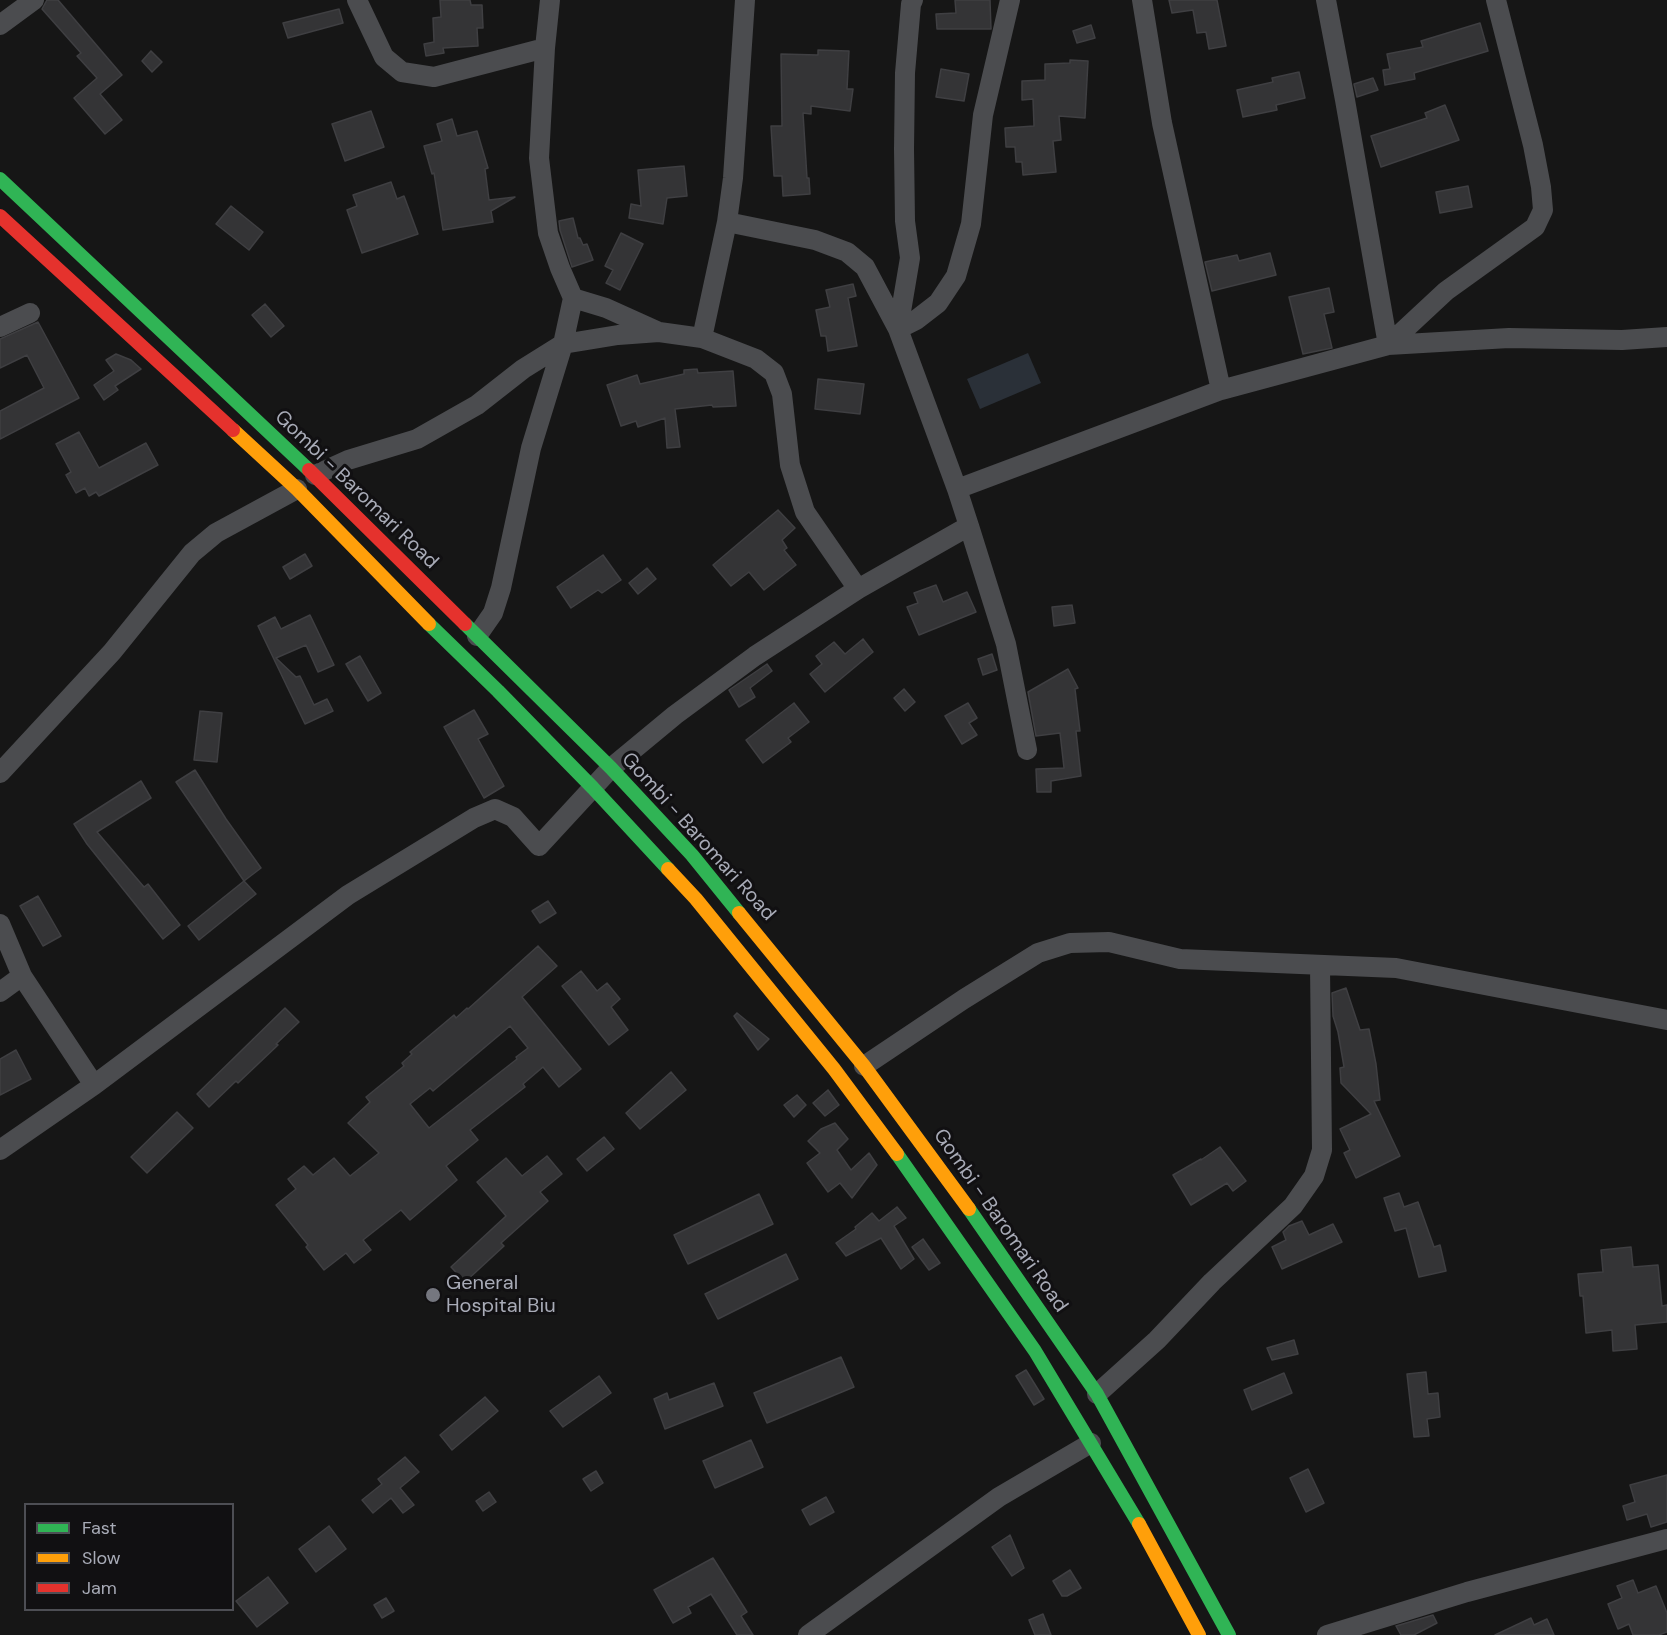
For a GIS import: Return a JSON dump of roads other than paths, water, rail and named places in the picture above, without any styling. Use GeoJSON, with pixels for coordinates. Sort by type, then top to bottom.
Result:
{"type":"FeatureCollection","features":[{"type":"Feature","properties":{"kind":"main road","name":"Gombi - Baromari Road"},"geometry":{"type":"LineString","coordinates":[[0,179],[315,475],[611,768],[699,864],[864,1066],[990,1237],[1097,1394],[1229,1635]]}},
{"type":"Feature","properties":{"kind":"main road","name":"Gombi - Baromari Road"},"geometry":{"type":"LineString","coordinates":[[0,216],[297,489],[418,614],[498,691],[593,788],[696,899],[834,1069],[999,1298],[1035,1351],[1128,1503],[1199,1635]]}},
{"type":"Feature","properties":{"kind":"main road"},"geometry":{"type":"LineString","coordinates":[[1182,1604],[1207,1597]]}},
{"type":"Feature","properties":{"kind":"street"},"geometry":{"type":"LineString","coordinates":[[0,25],[34,0]]}},
{"type":"Feature","properties":{"kind":"street"},"geometry":{"type":"LineString","coordinates":[[357,0],[384,57],[402,72],[434,77],[545,48]]}},
{"type":"Feature","properties":{"kind":"street"},"geometry":{"type":"LineString","coordinates":[[477,636],[493,612],[501,588],[531,448],[563,344],[573,298],[548,232],[539,158],[550,0]]}},
{"type":"Feature","properties":{"kind":"street"},"geometry":{"type":"LineString","coordinates":[[702,338],[718,270],[733,178],[736,108],[746,0]]}},
{"type":"Feature","properties":{"kind":"street"},"geometry":{"type":"LineString","coordinates":[[898,329],[910,258],[905,221],[905,73],[911,4],[914,0]]}},
{"type":"Feature","properties":{"kind":"street"},"geometry":{"type":"LineString","coordinates":[[898,329],[916,320],[938,303],[956,276],[971,224],[983,115],[1010,0]]}},
{"type":"Feature","properties":{"kind":"street"},"geometry":{"type":"LineString","coordinates":[[1142,0],[1162,123],[1221,390]]}},
{"type":"Feature","properties":{"kind":"street"},"geometry":{"type":"LineString","coordinates":[[1326,0],[1388,345]]}},
{"type":"Feature","properties":{"kind":"street"},"geometry":{"type":"LineString","coordinates":[[1388,345],[1446,291],[1535,227],[1543,210],[1533,145],[1496,0]]}},
{"type":"Feature","properties":{"kind":"street"},"geometry":{"type":"LineString","coordinates":[[727,222],[815,240],[847,252],[865,267],[898,329],[957,489],[1006,644],[1028,750]]}},
{"type":"Feature","properties":{"kind":"street"},"geometry":{"type":"LineString","coordinates":[[573,298],[606,308],[659,332]]}},
{"type":"Feature","properties":{"kind":"street"},"geometry":{"type":"LineString","coordinates":[[0,327],[30,313]]}},
{"type":"Feature","properties":{"kind":"street"},"geometry":{"type":"LineString","coordinates":[[315,475],[348,460],[417,439],[477,405],[523,369],[563,344],[618,335],[659,332],[702,338],[756,359],[774,373],[782,394],[790,465],[805,512],[858,589]]}},
{"type":"Feature","properties":{"kind":"street"},"geometry":{"type":"LineString","coordinates":[[957,489],[1221,390],[1388,345],[1509,338],[1667,337]]}},
{"type":"Feature","properties":{"kind":"street"},"geometry":{"type":"LineString","coordinates":[[0,773],[112,652],[192,553],[216,533],[297,489]]}},
{"type":"Feature","properties":{"kind":"street"},"geometry":{"type":"LineString","coordinates":[[0,1150],[94,1084],[348,895],[474,818],[495,809],[513,817],[539,846],[611,768],[675,715],[755,656],[858,589],[969,526]]}},
{"type":"Feature","properties":{"kind":"street"},"geometry":{"type":"LineString","coordinates":[[0,924],[22,976],[94,1084]]}},
{"type":"Feature","properties":{"kind":"street"},"geometry":{"type":"LineString","coordinates":[[864,1066],[1038,953],[1070,943],[1109,942],[1179,959],[1396,968],[1667,1020]]}},
{"type":"Feature","properties":{"kind":"street"},"geometry":{"type":"LineString","coordinates":[[1097,1394],[1157,1340],[1212,1282],[1293,1206],[1314,1176],[1322,1150],[1320,966]]}},
{"type":"Feature","properties":{"kind":"street"},"geometry":{"type":"LineString","coordinates":[[0,992],[22,976]]}},
{"type":"Feature","properties":{"kind":"street"},"geometry":{"type":"LineString","coordinates":[[808,1635],[999,1497],[1091,1443]]}},
{"type":"Feature","properties":{"kind":"street"},"geometry":{"type":"LineString","coordinates":[[1327,1635],[1467,1592],[1667,1539]]}},
{"type":"Feature","properties":{"kind":"place","name":"General Hospital Biu"},"geometry":{"type":"Point","coordinates":[433,1295]}}]}
